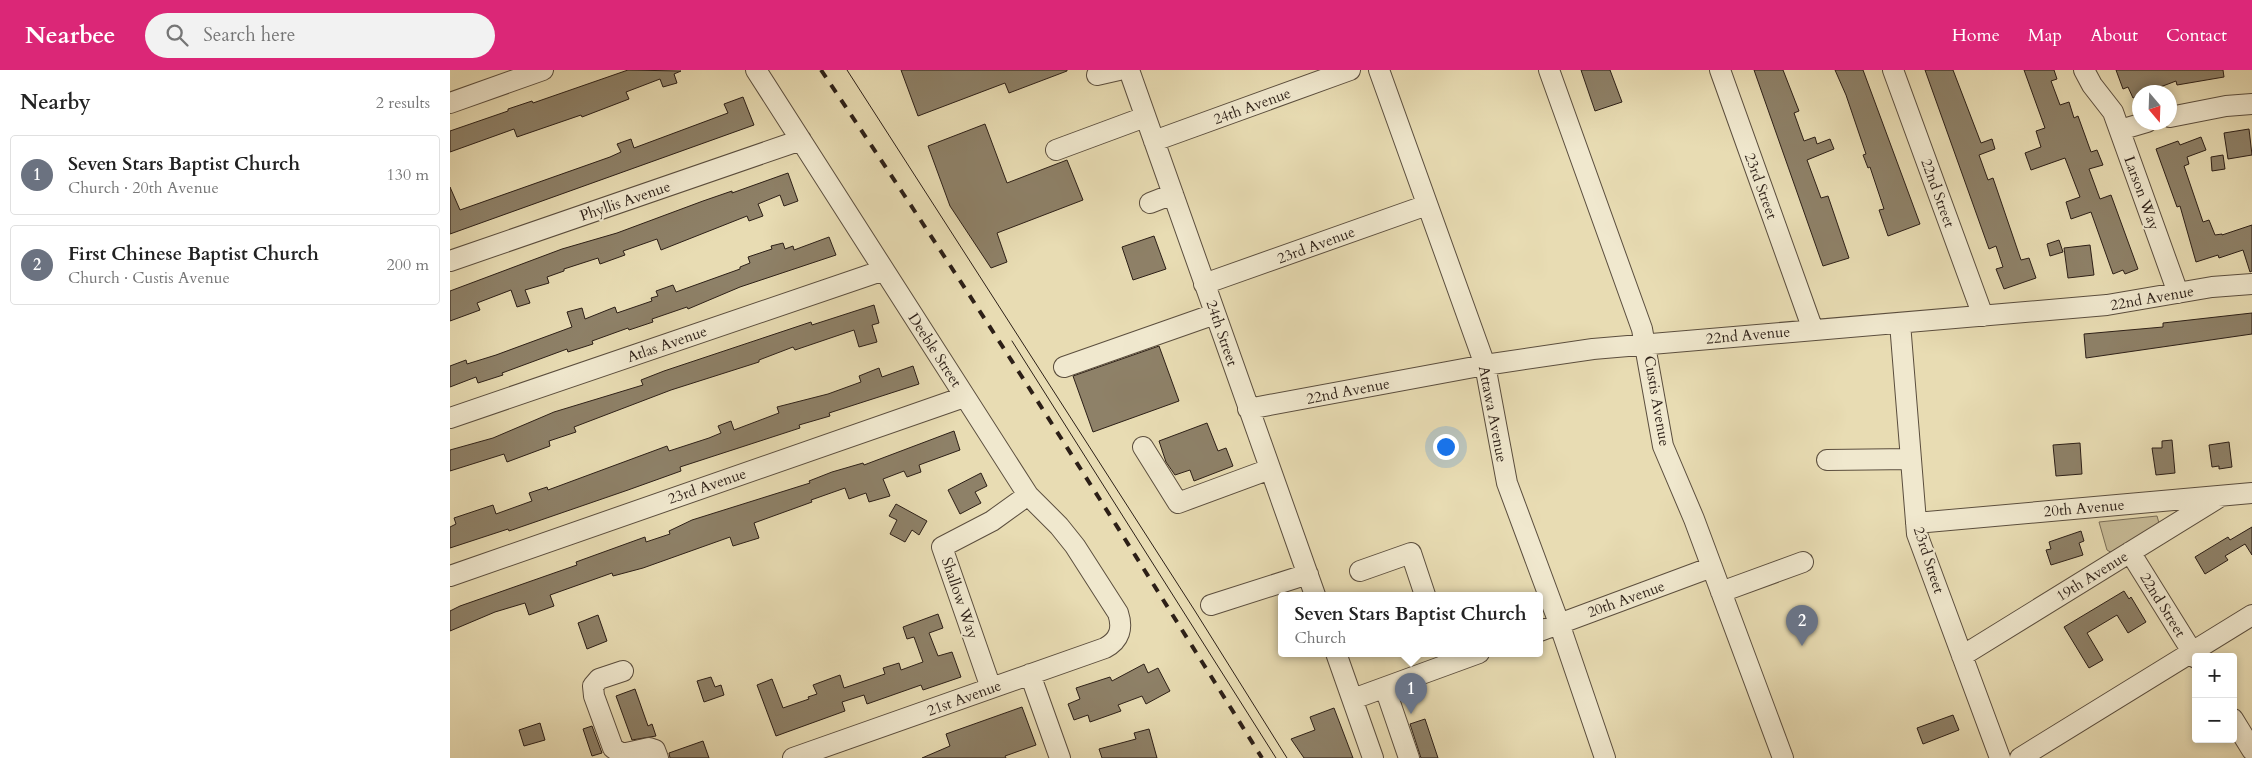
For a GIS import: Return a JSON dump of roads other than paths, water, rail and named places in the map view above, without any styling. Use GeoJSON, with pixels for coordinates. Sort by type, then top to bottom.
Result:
{"type":"FeatureCollection","features":[{"type":"Feature","properties":{"kind":"street"},"geometry":{"type":"LineString","coordinates":[[450,103],[543,70]]}},
{"type":"Feature","properties":{"kind":"street","name":"Deeble Street"},"geometry":{"type":"LineString","coordinates":[[756,70],[1028,495],[1059,526],[1075,546],[1118,613],[1122,623]]}},
{"type":"Feature","properties":{"kind":"street"},"geometry":{"type":"LineString","coordinates":[[1097,75],[1119,70]]}},
{"type":"Feature","properties":{"kind":"street","name":"24th Street"},"geometry":{"type":"LineString","coordinates":[[1129,70],[1248,409],[1315,592]]}},
{"type":"Feature","properties":{"kind":"street","name":"24th Avenue"},"geometry":{"type":"LineString","coordinates":[[1154,141],[1350,70]]}},
{"type":"Feature","properties":{"kind":"street","name":"Attawa Avenue"},"geometry":{"type":"LineString","coordinates":[[1379,70],[1485,366],[1507,483],[1559,623],[1605,758]]}},
{"type":"Feature","properties":{"kind":"street","name":"Custis Avenue"},"geometry":{"type":"LineString","coordinates":[[1549,70],[1646,344],[1663,446],[1712,568],[1783,758]]}},
{"type":"Feature","properties":{"kind":"street","name":"23rd Street"},"geometry":{"type":"LineString","coordinates":[[1720,70],[1813,330]]}},
{"type":"Feature","properties":{"kind":"street","name":"22nd Street"},"geometry":{"type":"LineString","coordinates":[[1893,70],[1983,316]]}},
{"type":"Feature","properties":{"kind":"street","name":"Larson Way"},"geometry":{"type":"LineString","coordinates":[[2084,70],[2092,86],[2113,112],[2178,293]]}},
{"type":"Feature","properties":{"kind":"street"},"geometry":{"type":"LineString","coordinates":[[2177,116],[2252,104]]}},
{"type":"Feature","properties":{"kind":"street"},"geometry":{"type":"LineString","coordinates":[[1056,150],[1145,116]]}},
{"type":"Feature","properties":{"kind":"street"},"geometry":{"type":"LineString","coordinates":[[2120,130],[2132,126]]}},
{"type":"Feature","properties":{"kind":"street","name":"Phyllis Avenue"},"geometry":{"type":"LineString","coordinates":[[450,261],[801,140]]}},
{"type":"Feature","properties":{"kind":"street"},"geometry":{"type":"LineString","coordinates":[[1150,203],[1173,194]]}},
{"type":"Feature","properties":{"kind":"street","name":"23rd Avenue"},"geometry":{"type":"LineString","coordinates":[[1204,284],[1427,205]]}},
{"type":"Feature","properties":{"kind":"street","name":"Atlas Avenue"},"geometry":{"type":"LineString","coordinates":[[450,418],[884,270]]}},
{"type":"Feature","properties":{"kind":"street","name":"22nd Avenue"},"geometry":{"type":"LineString","coordinates":[[1248,409],[1485,366],[1593,349],[2107,306],[2178,293],[2252,284]]}},
{"type":"Feature","properties":{"kind":"street"},"geometry":{"type":"LineString","coordinates":[[1064,367],[1215,314]]}},
{"type":"Feature","properties":{"kind":"street","name":"23rd Street"},"geometry":{"type":"LineString","coordinates":[[1900,323],[1917,534],[2000,758]]}},
{"type":"Feature","properties":{"kind":"street","name":"23rd Avenue"},"geometry":{"type":"LineString","coordinates":[[450,576],[964,396]]}},
{"type":"Feature","properties":{"kind":"street"},"geometry":{"type":"LineString","coordinates":[[1143,447],[1178,503],[1270,469]]}},
{"type":"Feature","properties":{"kind":"street"},"geometry":{"type":"LineString","coordinates":[[1827,460],[1911,459]]}},
{"type":"Feature","properties":{"kind":"street","name":"20th Avenue"},"geometry":{"type":"LineString","coordinates":[[1916,523],[2252,493]]}},
{"type":"Feature","properties":{"kind":"street","name":"Shallow Way"},"geometry":{"type":"LineString","coordinates":[[992,688],[942,547],[992,521],[1028,495]]}},
{"type":"Feature","properties":{"kind":"street","name":"19th Avenue"},"geometry":{"type":"LineString","coordinates":[[1962,656],[2222,496]]}},
{"type":"Feature","properties":{"kind":"street","name":"22nd Street"},"geometry":{"type":"LineString","coordinates":[[2130,552],[2193,653]]}},
{"type":"Feature","properties":{"kind":"street"},"geometry":{"type":"LineString","coordinates":[[1360,571],[1410,553],[1424,592]]}},
{"type":"Feature","properties":{"kind":"street"},"geometry":{"type":"LineString","coordinates":[[1721,592],[1803,562]]}},
{"type":"Feature","properties":{"kind":"street","name":"20th Avenue"},"geometry":{"type":"LineString","coordinates":[[1543,630],[1712,568]]}},
{"type":"Feature","properties":{"kind":"street"},"geometry":{"type":"LineString","coordinates":[[1211,605],[1308,574]]}},
{"type":"Feature","properties":{"kind":"street"},"geometry":{"type":"LineString","coordinates":[[2197,653],[2252,615]]}},
{"type":"Feature","properties":{"kind":"street","name":"21st Avenue"},"geometry":{"type":"LineString","coordinates":[[793,758],[1110,645],[1116,639],[1122,623]]}},
{"type":"Feature","properties":{"kind":"street"},"geometry":{"type":"LineString","coordinates":[[2020,758],[2192,656]]}},
{"type":"Feature","properties":{"kind":"street"},"geometry":{"type":"LineString","coordinates":[[1337,657],[1374,758]]}},
{"type":"Feature","properties":{"kind":"street"},"geometry":{"type":"LineString","coordinates":[[1353,699],[1385,688],[1447,658]]}},
{"type":"Feature","properties":{"kind":"street"},"geometry":{"type":"LineString","coordinates":[[623,671],[599,679],[593,686],[594,696],[613,748],[622,754],[649,748],[655,750],[658,758]]}},
{"type":"Feature","properties":{"kind":"street"},"geometry":{"type":"LineString","coordinates":[[1030,674],[1060,758]]}},
{"type":"Feature","properties":{"kind":"street"},"geometry":{"type":"LineString","coordinates":[[1385,688],[1410,758]]}},
{"type":"Feature","properties":{"kind":"street"},"geometry":{"type":"LineString","coordinates":[[2237,726],[2252,751],[2242,758]]}},
{"type":"Feature","properties":{"kind":"tram line"},"geometry":{"type":"LineString","coordinates":[[847,70],[1195,611],[1287,758]]}},
{"type":"Feature","properties":{"kind":"tram line"},"geometry":{"type":"LineString","coordinates":[[1012,341],[1276,758]]}},
{"type":"Feature","properties":{"kind":"railway"},"geometry":{"type":"LineString","coordinates":[[821,70],[989,326],[1262,758]]}},
{"type":"Feature","properties":{"kind":"place","name":"First Chinese Baptist Church"},"geometry":{"type":"Point","coordinates":[1802,646]}},
{"type":"Feature","properties":{"kind":"place","name":"Seven Stars Baptist Church"},"geometry":{"type":"Point","coordinates":[1411,714]}}]}
